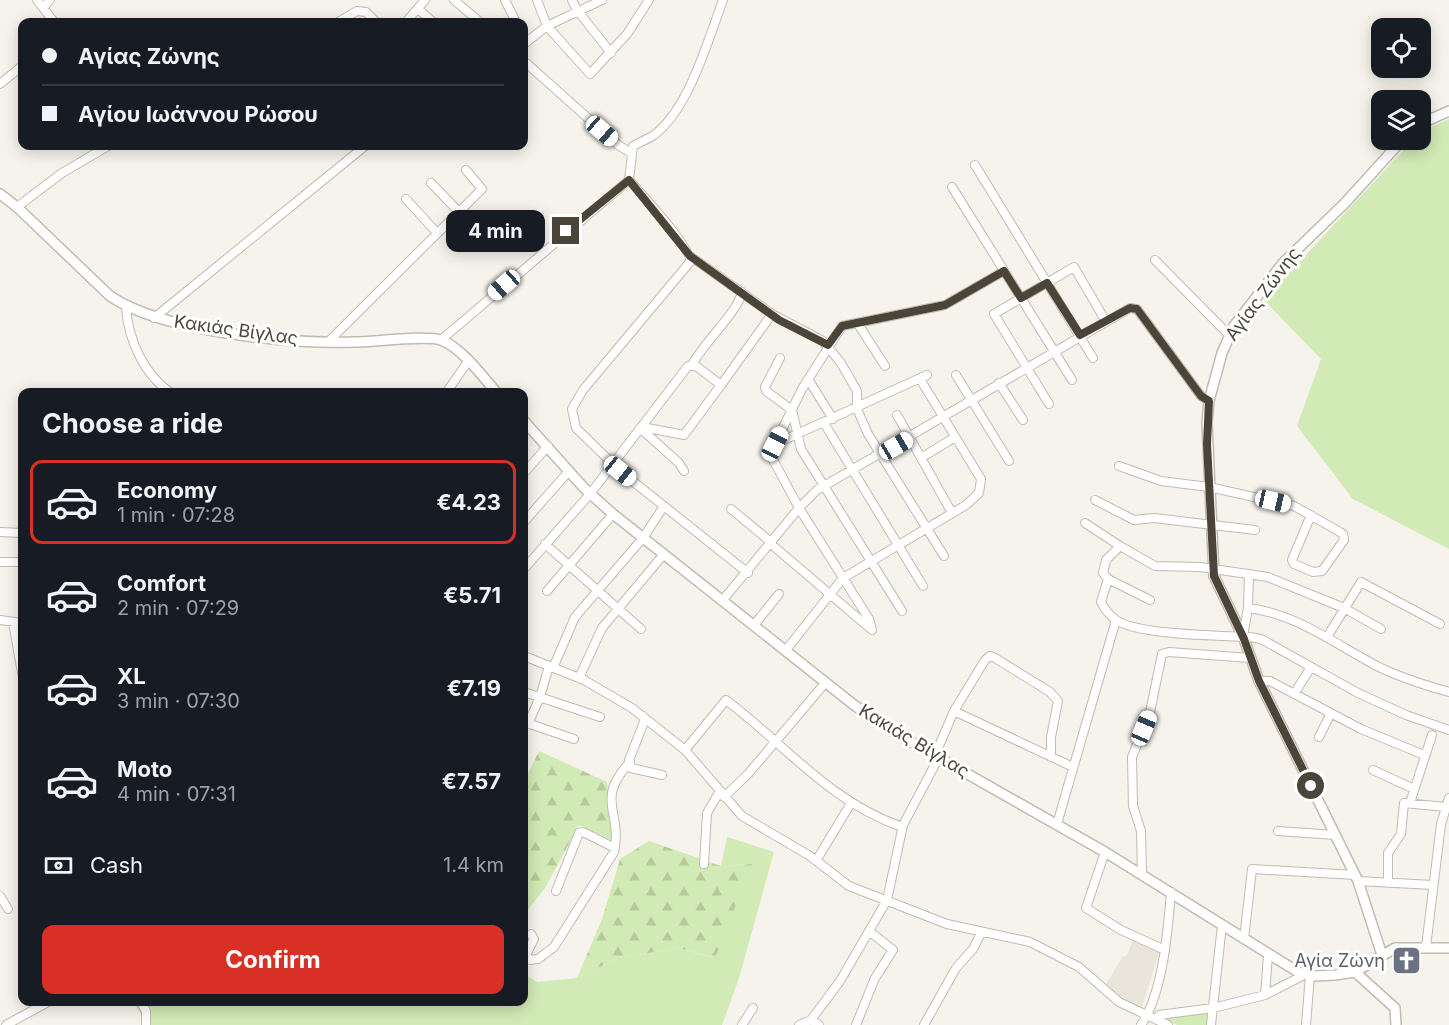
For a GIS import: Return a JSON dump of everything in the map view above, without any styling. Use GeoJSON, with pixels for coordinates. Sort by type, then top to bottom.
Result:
{"type":"FeatureCollection","features":[{"type":"Feature","properties":{"kind":"street"},"geometry":{"type":"LineString","coordinates":[[37,0],[51,18]]}},
{"type":"Feature","properties":{"kind":"street"},"geometry":{"type":"LineString","coordinates":[[43,8],[50,0]]}},
{"type":"Feature","properties":{"kind":"street"},"geometry":{"type":"LineString","coordinates":[[410,18],[425,0]]}},
{"type":"Feature","properties":{"kind":"street"},"geometry":{"type":"LineString","coordinates":[[454,0],[475,18]]}},
{"type":"Feature","properties":{"kind":"street"},"geometry":{"type":"LineString","coordinates":[[505,0],[514,18]]}},
{"type":"Feature","properties":{"kind":"street"},"geometry":{"type":"LineString","coordinates":[[537,0],[547,26],[590,74],[611,53],[649,0]]}},
{"type":"Feature","properties":{"kind":"street"},"geometry":{"type":"LineString","coordinates":[[572,0],[577,10],[611,53]]}},
{"type":"Feature","properties":{"kind":"street"},"geometry":{"type":"LineString","coordinates":[[528,38],[577,10],[602,0]]}},
{"type":"Feature","properties":{"kind":"street"},"geometry":{"type":"LineString","coordinates":[[723,0],[679,106],[654,135],[633,146],[629,180],[690,256],[772,314],[828,345],[857,391],[856,409],[944,556]]}},
{"type":"Feature","properties":{"kind":"street"},"geometry":{"type":"LineString","coordinates":[[418,9],[428,18]]}},
{"type":"Feature","properties":{"kind":"street"},"geometry":{"type":"LineString","coordinates":[[344,18],[357,10],[366,12],[372,18]]}},
{"type":"Feature","properties":{"kind":"street"},"geometry":{"type":"LineString","coordinates":[[528,65],[618,145],[631,153]]}},
{"type":"Feature","properties":{"kind":"street"},"geometry":{"type":"LineString","coordinates":[[0,84],[18,69]]}},
{"type":"Feature","properties":{"kind":"street"},"geometry":{"type":"LineString","coordinates":[[1431,119],[1449,111]]}},
{"type":"Feature","properties":{"kind":"street"},"geometry":{"type":"LineString","coordinates":[[17,207],[62,173],[101,150]]}},
{"type":"Feature","properties":{"kind":"street"},"geometry":{"type":"LineString","coordinates":[[154,318],[360,150]]}},
{"type":"Feature","properties":{"kind":"street","name":"Αγίας Ζώνης"},"geometry":{"type":"LineString","coordinates":[[1382,955],[1357,878],[1259,681],[1244,638],[1213,569],[1207,423],[1209,401],[1229,335],[1283,262],[1345,203],[1393,150]]}},
{"type":"Feature","properties":{"kind":"street"},"geometry":{"type":"LineString","coordinates":[[975,165],[1093,358]]}},
{"type":"Feature","properties":{"kind":"street"},"geometry":{"type":"LineString","coordinates":[[328,342],[482,189],[466,170]]}},
{"type":"Feature","properties":{"kind":"street"},"geometry":{"type":"LineString","coordinates":[[493,388],[469,360],[441,340],[629,180]]}},
{"type":"Feature","properties":{"kind":"street"},"geometry":{"type":"LineString","coordinates":[[431,183],[459,212]]}},
{"type":"Feature","properties":{"kind":"street"},"geometry":{"type":"LineString","coordinates":[[952,187],[1072,380]]}},
{"type":"Feature","properties":{"kind":"street","name":"Κακιάς Βίγλας"},"geometry":{"type":"LineString","coordinates":[[0,194],[17,207],[110,296],[126,307],[154,318],[244,335],[328,342],[441,340]]}},
{"type":"Feature","properties":{"kind":"street"},"geometry":{"type":"LineString","coordinates":[[406,199],[437,232]]}},
{"type":"Feature","properties":{"kind":"street"},"geometry":{"type":"LineString","coordinates":[[690,256],[690,262],[572,405],[576,428],[613,464],[748,573]]}},
{"type":"Feature","properties":{"kind":"street"},"geometry":{"type":"LineString","coordinates":[[1155,260],[1229,335]]}},
{"type":"Feature","properties":{"kind":"street"},"geometry":{"type":"LineString","coordinates":[[1049,404],[994,314],[1074,267],[1105,320]]}},
{"type":"Feature","properties":{"kind":"street"},"geometry":{"type":"LineString","coordinates":[[731,509],[872,630],[869,620],[799,508],[770,454],[808,379],[842,326],[945,305],[1004,271]]}},
{"type":"Feature","properties":{"kind":"street"},"geometry":{"type":"LineString","coordinates":[[528,564],[590,494],[692,365],[737,304],[742,292]]}},
{"type":"Feature","properties":{"kind":"street"},"geometry":{"type":"LineString","coordinates":[[126,307],[130,337],[158,384],[164,388]]}},
{"type":"Feature","properties":{"kind":"street"},"geometry":{"type":"LineString","coordinates":[[722,601],[748,573],[799,508],[826,485],[1105,320],[1130,308],[1137,309],[1201,396],[1209,401]]}},
{"type":"Feature","properties":{"kind":"street"},"geometry":{"type":"LineString","coordinates":[[641,427],[684,435],[772,314]]}},
{"type":"Feature","properties":{"kind":"street"},"geometry":{"type":"LineString","coordinates":[[858,324],[885,366]]}},
{"type":"Feature","properties":{"kind":"street"},"geometry":{"type":"LineString","coordinates":[[780,358],[765,387],[766,391],[792,410],[801,449],[826,485],[902,611]]}},
{"type":"Feature","properties":{"kind":"street"},"geometry":{"type":"LineString","coordinates":[[449,388],[469,360]]}},
{"type":"Feature","properties":{"kind":"street"},"geometry":{"type":"LineString","coordinates":[[692,365],[721,385]]}},
{"type":"Feature","properties":{"kind":"street"},"geometry":{"type":"LineString","coordinates":[[956,375],[1009,461]]}},
{"type":"Feature","properties":{"kind":"street"},"geometry":{"type":"LineString","coordinates":[[775,444],[923,377],[955,437],[981,479],[981,487],[975,498],[843,579],[786,650]]}},
{"type":"Feature","properties":{"kind":"street"},"geometry":{"type":"LineString","coordinates":[[808,379],[853,470],[922,586]]}},
{"type":"Feature","properties":{"kind":"street"},"geometry":{"type":"LineString","coordinates":[[999,383],[1023,420]]}},
{"type":"Feature","properties":{"kind":"street"},"geometry":{"type":"LineString","coordinates":[[897,415],[952,513]]}},
{"type":"Feature","properties":{"kind":"street","name":"Κακιάς Βίγλας"},"geometry":{"type":"LineString","coordinates":[[528,425],[590,494],[613,514],[890,730],[1105,852],[1268,955],[1308,975]]}},
{"type":"Feature","properties":{"kind":"street"},"geometry":{"type":"LineString","coordinates":[[641,427],[679,463],[684,471]]}},
{"type":"Feature","properties":{"kind":"street"},"geometry":{"type":"LineString","coordinates":[[921,458],[955,437]]}},
{"type":"Feature","properties":{"kind":"street"},"geometry":{"type":"LineString","coordinates":[[528,468],[548,446]]}},
{"type":"Feature","properties":{"kind":"street"},"geometry":{"type":"LineString","coordinates":[[1119,466],[1161,481],[1209,487],[1294,506],[1311,515],[1343,534],[1344,540],[1322,571],[1317,572],[1294,564],[1292,560],[1311,515]]}},
{"type":"Feature","properties":{"kind":"street"},"geometry":{"type":"LineString","coordinates":[[528,517],[569,471]]}},
{"type":"Feature","properties":{"kind":"street"},"geometry":{"type":"LineString","coordinates":[[1095,500],[1134,520],[1154,518],[1255,530]]}},
{"type":"Feature","properties":{"kind":"street"},"geometry":{"type":"LineString","coordinates":[[528,719],[575,616],[643,538],[664,506]]}},
{"type":"Feature","properties":{"kind":"street"},"geometry":{"type":"LineString","coordinates":[[547,591],[613,514]]}},
{"type":"Feature","properties":{"kind":"street"},"geometry":{"type":"LineString","coordinates":[[1085,523],[1155,566],[1213,569],[1276,580],[1344,608],[1381,629]]}},
{"type":"Feature","properties":{"kind":"street"},"geometry":{"type":"LineString","coordinates":[[0,532],[18,533]]}},
{"type":"Feature","properties":{"kind":"street"},"geometry":{"type":"LineString","coordinates":[[546,544],[641,629]]}},
{"type":"Feature","properties":{"kind":"street"},"geometry":{"type":"LineString","coordinates":[[1120,546],[1106,560],[1103,573],[1108,579],[1150,600]]}},
{"type":"Feature","properties":{"kind":"street"},"geometry":{"type":"LineString","coordinates":[[579,678],[602,628],[664,554]]}},
{"type":"Feature","properties":{"kind":"street"},"geometry":{"type":"LineString","coordinates":[[0,562],[18,562]]}},
{"type":"Feature","properties":{"kind":"street"},"geometry":{"type":"LineString","coordinates":[[1244,638],[1250,574]]}},
{"type":"Feature","properties":{"kind":"street"},"geometry":{"type":"LineString","coordinates":[[1108,579],[1101,602],[1106,611],[1116,620],[1150,629],[1261,639],[1390,708],[1449,730]]}},
{"type":"Feature","properties":{"kind":"street"},"geometry":{"type":"LineString","coordinates":[[1327,637],[1361,582],[1440,624]]}},
{"type":"Feature","properties":{"kind":"street"},"geometry":{"type":"LineString","coordinates":[[754,625],[779,594]]}},
{"type":"Feature","properties":{"kind":"street"},"geometry":{"type":"LineString","coordinates":[[1248,608],[1274,612],[1327,637],[1399,676],[1449,692]]}},
{"type":"Feature","properties":{"kind":"street"},"geometry":{"type":"LineString","coordinates":[[0,620],[18,623]]}},
{"type":"Feature","properties":{"kind":"street"},"geometry":{"type":"LineString","coordinates":[[1057,824],[1116,620]]}},
{"type":"Feature","properties":{"kind":"street"},"geometry":{"type":"LineString","coordinates":[[13,622],[18,651]]}},
{"type":"Feature","properties":{"kind":"street"},"geometry":{"type":"LineString","coordinates":[[1142,874],[1141,831],[1133,806],[1132,757],[1150,712],[1162,654],[1169,652],[1250,658]]}},
{"type":"Feature","properties":{"kind":"street"},"geometry":{"type":"LineString","coordinates":[[799,1025],[811,1020],[840,981],[887,900],[902,827],[937,756],[954,711],[985,660],[990,656],[1050,692],[1058,701],[1051,737],[1051,757]]}},
{"type":"Feature","properties":{"kind":"street"},"geometry":{"type":"LineString","coordinates":[[528,658],[579,678],[643,716],[685,750],[742,816],[816,861],[849,886],[947,924],[981,933],[1021,939],[1044,948],[1079,967],[1119,1002],[1158,1017],[1168,1025]]}},
{"type":"Feature","properties":{"kind":"street"},"geometry":{"type":"LineString","coordinates":[[1294,694],[1311,667]]}},
{"type":"Feature","properties":{"kind":"street"},"geometry":{"type":"LineString","coordinates":[[1259,681],[1270,681],[1361,729],[1424,755]]}},
{"type":"Feature","properties":{"kind":"street"},"geometry":{"type":"LineString","coordinates":[[704,864],[707,813],[722,794],[774,744],[826,682]]}},
{"type":"Feature","properties":{"kind":"street"},"geometry":{"type":"LineString","coordinates":[[528,693],[600,717]]}},
{"type":"Feature","properties":{"kind":"street"},"geometry":{"type":"LineString","coordinates":[[685,750],[726,700],[774,744],[851,803],[902,827]]}},
{"type":"Feature","properties":{"kind":"street"},"geometry":{"type":"LineString","coordinates":[[954,711],[1073,767]]}},
{"type":"Feature","properties":{"kind":"street"},"geometry":{"type":"LineString","coordinates":[[1319,737],[1331,713]]}},
{"type":"Feature","properties":{"kind":"street"},"geometry":{"type":"LineString","coordinates":[[528,958],[530,960],[538,958],[554,947],[615,848],[618,838],[611,810],[611,787],[630,762],[644,722],[643,716]]}},
{"type":"Feature","properties":{"kind":"street"},"geometry":{"type":"LineString","coordinates":[[528,724],[574,740]]}},
{"type":"Feature","properties":{"kind":"street"},"geometry":{"type":"LineString","coordinates":[[1410,803],[1432,735]]}},
{"type":"Feature","properties":{"kind":"street"},"geometry":{"type":"LineString","coordinates":[[630,762],[631,768],[662,775]]}},
{"type":"Feature","properties":{"kind":"street"},"geometry":{"type":"LineString","coordinates":[[1373,771],[1414,789]]}},
{"type":"Feature","properties":{"kind":"street"},"geometry":{"type":"LineString","coordinates":[[1426,947],[1441,824],[1449,798]]}},
{"type":"Feature","properties":{"kind":"street"},"geometry":{"type":"LineString","coordinates":[[816,861],[851,803]]}},
{"type":"Feature","properties":{"kind":"street"},"geometry":{"type":"LineString","coordinates":[[1388,883],[1388,853],[1401,834],[1404,803],[1446,807]]}},
{"type":"Feature","properties":{"kind":"street"},"geometry":{"type":"LineString","coordinates":[[556,891],[579,833],[583,831],[615,848]]}},
{"type":"Feature","properties":{"kind":"street"},"geometry":{"type":"LineString","coordinates":[[1278,831],[1335,835]]}},
{"type":"Feature","properties":{"kind":"street"},"geometry":{"type":"LineString","coordinates":[[1105,852],[1086,908],[1121,930],[1165,950]]}},
{"type":"Feature","properties":{"kind":"street"},"geometry":{"type":"LineString","coordinates":[[1244,939],[1252,869],[1388,883],[1432,885]]}},
{"type":"Feature","properties":{"kind":"street"},"geometry":{"type":"LineString","coordinates":[[1141,1025],[1148,1013],[1165,950],[1171,892]]}},
{"type":"Feature","properties":{"kind":"street"},"geometry":{"type":"LineString","coordinates":[[0,896],[8,909]]}},
{"type":"Feature","properties":{"kind":"street"},"geometry":{"type":"LineString","coordinates":[[1211,1025],[1222,925]]}},
{"type":"Feature","properties":{"kind":"street"},"geometry":{"type":"LineString","coordinates":[[856,1025],[874,978],[893,950],[869,930]]}},
{"type":"Feature","properties":{"kind":"street"},"geometry":{"type":"LineString","coordinates":[[924,1025],[981,933]]}},
{"type":"Feature","properties":{"kind":"street"},"geometry":{"type":"LineString","coordinates":[[528,951],[534,939],[531,934]]}},
{"type":"Feature","properties":{"kind":"street"},"geometry":{"type":"LineString","coordinates":[[1158,1017],[1213,1008],[1265,995],[1308,975],[1355,972],[1395,948],[1449,948]]}},
{"type":"Feature","properties":{"kind":"street"},"geometry":{"type":"LineString","coordinates":[[1265,995],[1268,955]]}},
{"type":"Feature","properties":{"kind":"street"},"geometry":{"type":"LineString","coordinates":[[1355,972],[1395,1008],[1396,1025]]}},
{"type":"Feature","properties":{"kind":"street"},"geometry":{"type":"LineString","coordinates":[[1305,1025],[1308,975]]}},
{"type":"Feature","properties":{"kind":"street"},"geometry":{"type":"LineString","coordinates":[[6,1025],[41,1006]]}},
{"type":"Feature","properties":{"kind":"street"},"geometry":{"type":"LineString","coordinates":[[143,1006],[146,1011],[146,1025]]}},
{"type":"Feature","properties":{"kind":"street"},"geometry":{"type":"LineString","coordinates":[[741,1025],[753,1008]]}},
{"type":"Feature","properties":{"kind":"street"},"geometry":{"type":"LineString","coordinates":[[811,1020],[819,1025]]}},
{"type":"Feature","properties":{"kind":"shaded area"},"geometry":{"type":"Polygon","coordinates":[[[1133,940],[1159,952],[1142,1007],[1124,1001],[1104,988],[1123,956],[1126,957],[1133,940]]]}},
{"type":"Feature","properties":{"kind":"green space"},"geometry":{"type":"Polygon","coordinates":[[[1449,119],[1449,549],[1353,499],[1297,426],[1321,359],[1264,300],[1404,150],[1431,150],[1431,127],[1449,119]]]}},
{"type":"Feature","properties":{"kind":"green space"},"geometry":{"type":"Polygon","coordinates":[[[539,751],[607,782],[614,841],[579,825],[545,888],[528,910],[528,774],[539,751]]]}},
{"type":"Feature","properties":{"kind":"green space"},"geometry":{"type":"Polygon","coordinates":[[[727,837],[774,852],[739,978],[722,1025],[147,1025],[135,1006],[528,1006],[528,976],[537,982],[577,978],[618,958],[679,948],[714,958],[751,864],[721,866],[727,837]]]}},
{"type":"Feature","properties":{"kind":"green space"},"geometry":{"type":"Polygon","coordinates":[[[649,841],[721,866],[752,864],[715,958],[679,948],[618,958],[577,978],[602,919],[620,859],[649,841]]]}},
{"type":"Feature","properties":{"kind":"green space"},"geometry":{"type":"Polygon","coordinates":[[[1209,1011],[1207,1025],[1177,1025],[1168,1020],[1170,1015],[1209,1011]]]}},
{"type":"Feature","properties":{"kind":"place","name":"Αγία Ζώνη"},"geometry":{"type":"Point","coordinates":[1406,961]}},
{"type":"Feature","properties":{"kind":"route"},"geometry":{"type":"LineString","coordinates":[[566,231],[629,180],[680,240],[690,256],[779,320],[819,338],[828,345],[842,326],[876,321],[945,305],[1004,271],[1021,298],[1047,283],[1080,335],[1130,308],[1137,309],[1201,396],[1209,401],[1207,444],[1214,576],[1244,639],[1259,681],[1311,786]]}}]}
